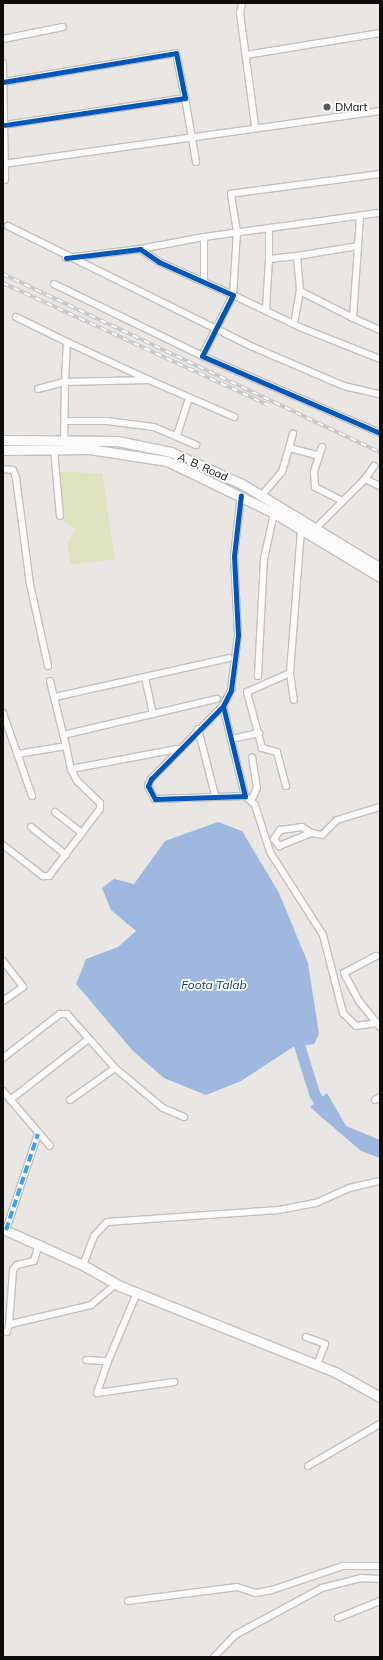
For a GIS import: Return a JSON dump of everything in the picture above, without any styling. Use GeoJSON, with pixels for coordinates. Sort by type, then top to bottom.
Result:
{"type":"FeatureCollection","features":[{"type":"Feature","properties":{"kind":"main road","name":"A. B. Road"},"geometry":{"type":"LineString","coordinates":[[3,440],[117,441],[170,452],[261,496],[317,527],[380,568]]}},
{"type":"Feature","properties":{"kind":"main road","name":"A. B. Road"},"geometry":{"type":"LineString","coordinates":[[3,450],[54,450],[145,456],[167,461],[241,495],[274,513],[380,578]]}},
{"type":"Feature","properties":{"kind":"main road"},"geometry":{"type":"LineString","coordinates":[[4,1229],[83,1265],[116,1284],[317,1365],[380,1397]]}},
{"type":"Feature","properties":{"kind":"street"},"geometry":{"type":"LineString","coordinates":[[242,3],[240,13],[255,126]]}},
{"type":"Feature","properties":{"kind":"street"},"geometry":{"type":"LineString","coordinates":[[3,39],[63,27]]}},
{"type":"Feature","properties":{"kind":"street"},"geometry":{"type":"LineString","coordinates":[[246,55],[380,33]]}},
{"type":"Feature","properties":{"kind":"street"},"geometry":{"type":"LineString","coordinates":[[3,82],[176,53],[196,162]]}},
{"type":"Feature","properties":{"kind":"street"},"geometry":{"type":"LineString","coordinates":[[3,63],[5,125],[4,164],[6,180]]}},
{"type":"Feature","properties":{"kind":"street"},"geometry":{"type":"LineString","coordinates":[[5,125],[185,98]]}},
{"type":"Feature","properties":{"kind":"street"},"geometry":{"type":"LineString","coordinates":[[4,164],[191,137],[255,126],[380,111]]}},
{"type":"Feature","properties":{"kind":"street"},"geometry":{"type":"LineString","coordinates":[[202,356],[218,329],[233,295],[237,232],[231,194],[380,174]]}},
{"type":"Feature","properties":{"kind":"street"},"geometry":{"type":"LineString","coordinates":[[66,258],[140,249],[237,232],[269,229],[380,213]]}},
{"type":"Feature","properties":{"kind":"street"},"geometry":{"type":"LineString","coordinates":[[353,318],[360,216]]}},
{"type":"Feature","properties":{"kind":"street"},"geometry":{"type":"LineString","coordinates":[[8,226],[66,258],[150,294],[218,329],[344,386],[380,394]]}},
{"type":"Feature","properties":{"kind":"street"},"geometry":{"type":"LineString","coordinates":[[266,309],[269,229]]}},
{"type":"Feature","properties":{"kind":"street"},"geometry":{"type":"LineString","coordinates":[[204,237],[204,281]]}},
{"type":"Feature","properties":{"kind":"street"},"geometry":{"type":"LineString","coordinates":[[269,259],[358,246]]}},
{"type":"Feature","properties":{"kind":"street"},"geometry":{"type":"LineString","coordinates":[[140,249],[233,295],[266,309],[294,324],[380,359]]}},
{"type":"Feature","properties":{"kind":"street"},"geometry":{"type":"LineString","coordinates":[[294,324],[300,291],[297,256]]}},
{"type":"Feature","properties":{"kind":"street"},"geometry":{"type":"LineString","coordinates":[[54,284],[202,356],[380,433]]}},
{"type":"Feature","properties":{"kind":"street"},"geometry":{"type":"LineString","coordinates":[[300,291],[380,330]]}},
{"type":"Feature","properties":{"kind":"street"},"geometry":{"type":"LineString","coordinates":[[16,317],[189,398],[234,417]]}},
{"type":"Feature","properties":{"kind":"street"},"geometry":{"type":"LineString","coordinates":[[64,440],[67,342]]}},
{"type":"Feature","properties":{"kind":"street"},"geometry":{"type":"LineString","coordinates":[[38,389],[65,382],[150,380]]}},
{"type":"Feature","properties":{"kind":"street"},"geometry":{"type":"LineString","coordinates":[[176,435],[189,398]]}},
{"type":"Feature","properties":{"kind":"street"},"geometry":{"type":"LineString","coordinates":[[65,421],[107,421],[154,427],[176,435],[196,445]]}},
{"type":"Feature","properties":{"kind":"street"},"geometry":{"type":"LineString","coordinates":[[261,496],[282,472],[293,434]]}},
{"type":"Feature","properties":{"kind":"street"},"geometry":{"type":"LineString","coordinates":[[322,447],[314,472],[315,487],[342,501]]}},
{"type":"Feature","properties":{"kind":"street"},"geometry":{"type":"LineString","coordinates":[[290,448],[320,456]]}},
{"type":"Feature","properties":{"kind":"street"},"geometry":{"type":"LineString","coordinates":[[54,450],[60,516]]}},
{"type":"Feature","properties":{"kind":"street"},"geometry":{"type":"LineString","coordinates":[[317,527],[365,479],[374,466]]}},
{"type":"Feature","properties":{"kind":"street"},"geometry":{"type":"LineString","coordinates":[[3,468],[12,470],[16,478],[30,584],[48,666]]}},
{"type":"Feature","properties":{"kind":"street"},"geometry":{"type":"LineString","coordinates":[[365,479],[380,486]]}},
{"type":"Feature","properties":{"kind":"street"},"geometry":{"type":"LineString","coordinates":[[241,495],[234,556],[238,635],[231,690],[223,706],[177,749],[151,779],[151,794],[155,799],[215,795],[245,796],[252,799]]}},
{"type":"Feature","properties":{"kind":"street"},"geometry":{"type":"LineString","coordinates":[[258,676],[264,559],[274,513]]}},
{"type":"Feature","properties":{"kind":"street"},"geometry":{"type":"LineString","coordinates":[[294,700],[290,673],[301,529]]}},
{"type":"Feature","properties":{"kind":"street"},"geometry":{"type":"LineString","coordinates":[[55,697],[229,658]]}},
{"type":"Feature","properties":{"kind":"street"},"geometry":{"type":"LineString","coordinates":[[286,786],[277,752],[262,748],[247,692],[290,673]]}},
{"type":"Feature","properties":{"kind":"street"},"geometry":{"type":"LineString","coordinates":[[145,677],[153,714]]}},
{"type":"Feature","properties":{"kind":"street"},"geometry":{"type":"LineString","coordinates":[[3,845],[46,878],[66,855],[100,809],[100,803],[77,781],[71,769],[50,681]]}},
{"type":"Feature","properties":{"kind":"street"},"geometry":{"type":"LineString","coordinates":[[63,735],[217,699]]}},
{"type":"Feature","properties":{"kind":"street"},"geometry":{"type":"LineString","coordinates":[[223,706],[245,796]]}},
{"type":"Feature","properties":{"kind":"street"},"geometry":{"type":"LineString","coordinates":[[3,713],[32,796]]}},
{"type":"Feature","properties":{"kind":"street"},"geometry":{"type":"LineString","coordinates":[[198,729],[215,795]]}},
{"type":"Feature","properties":{"kind":"street"},"geometry":{"type":"LineString","coordinates":[[231,739],[258,733]]}},
{"type":"Feature","properties":{"kind":"street"},"geometry":{"type":"LineString","coordinates":[[17,754],[66,746]]}},
{"type":"Feature","properties":{"kind":"street"},"geometry":{"type":"LineString","coordinates":[[71,769],[177,749]]}},
{"type":"Feature","properties":{"kind":"street"},"geometry":{"type":"LineString","coordinates":[[252,757],[257,788],[252,799],[270,852],[323,935],[343,1013],[356,1026],[379,1025]]}},
{"type":"Feature","properties":{"kind":"street"},"geometry":{"type":"LineString","coordinates":[[311,833],[302,827],[280,830],[276,832],[274,839],[283,845],[311,833],[326,834],[337,820],[380,807]]}},
{"type":"Feature","properties":{"kind":"street"},"geometry":{"type":"LineString","coordinates":[[54,812],[82,833]]}},
{"type":"Feature","properties":{"kind":"street"},"geometry":{"type":"LineString","coordinates":[[31,826],[66,855]]}},
{"type":"Feature","properties":{"kind":"street"},"geometry":{"type":"LineString","coordinates":[[376,956],[344,973],[359,1001],[379,1025]]}},
{"type":"Feature","properties":{"kind":"street"},"geometry":{"type":"LineString","coordinates":[[3,960],[23,987],[3,1002]]}},
{"type":"Feature","properties":{"kind":"street"},"geometry":{"type":"LineString","coordinates":[[3,1058],[60,1014],[67,1014],[87,1040],[115,1068],[163,1108],[184,1117]]}},
{"type":"Feature","properties":{"kind":"street"},"geometry":{"type":"LineString","coordinates":[[10,1100],[87,1040]]}},
{"type":"Feature","properties":{"kind":"street"},"geometry":{"type":"LineString","coordinates":[[70,1100],[115,1068]]}},
{"type":"Feature","properties":{"kind":"street"},"geometry":{"type":"LineString","coordinates":[[3,1092],[50,1146]]}},
{"type":"Feature","properties":{"kind":"street"},"geometry":{"type":"LineString","coordinates":[[4,1229],[38,1134]]}},
{"type":"Feature","properties":{"kind":"street"},"geometry":{"type":"LineString","coordinates":[[83,1265],[94,1236],[107,1222],[279,1210],[316,1203],[349,1188],[380,1181]]}},
{"type":"Feature","properties":{"kind":"street"},"geometry":{"type":"LineString","coordinates":[[7,1332],[9,1325],[13,1270],[17,1265],[34,1261],[39,1244]]}},
{"type":"Feature","properties":{"kind":"street"},"geometry":{"type":"LineString","coordinates":[[9,1325],[91,1305],[107,1295],[116,1284]]}},
{"type":"Feature","properties":{"kind":"street"},"geometry":{"type":"LineString","coordinates":[[137,1293],[108,1361],[97,1393],[174,1382]]}},
{"type":"Feature","properties":{"kind":"street"},"geometry":{"type":"LineString","coordinates":[[306,1337],[325,1344],[317,1365]]}},
{"type":"Feature","properties":{"kind":"street"},"geometry":{"type":"LineString","coordinates":[[86,1360],[108,1361]]}},
{"type":"Feature","properties":{"kind":"street"},"geometry":{"type":"LineString","coordinates":[[308,1466],[380,1424]]}},
{"type":"Feature","properties":{"kind":"street"},"geometry":{"type":"LineString","coordinates":[[128,1601],[237,1588],[256,1593],[295,1585],[343,1566],[380,1566]]}},
{"type":"Feature","properties":{"kind":"street"},"geometry":{"type":"LineString","coordinates":[[214,1657],[235,1635],[322,1588],[361,1578],[380,1579]]}},
{"type":"Feature","properties":{"kind":"street"},"geometry":{"type":"LineString","coordinates":[[338,1618],[380,1601]]}},
{"type":"Feature","properties":{"kind":"green space"},"geometry":{"type":"Polygon","coordinates":[[[57,472],[102,473],[115,559],[71,565],[67,544],[75,530],[62,520],[57,472]]]}},
{"type":"Feature","properties":{"kind":"water","name":"Foota Talab"},"geometry":{"type":"Polygon","coordinates":[[[218,822],[242,831],[279,893],[308,963],[319,1034],[314,1044],[293,1047],[241,1081],[206,1095],[164,1078],[133,1051],[76,984],[86,959],[118,947],[136,931],[111,910],[102,888],[114,879],[134,884],[165,841],[218,822]]]}},
{"type":"Feature","properties":{"kind":"water"},"geometry":{"type":"Polygon","coordinates":[[[327,1093],[346,1126],[380,1140],[380,1158],[361,1151],[310,1107],[327,1093]]]}},
{"type":"Feature","properties":{"kind":"waterway"},"geometry":{"type":"LineString","coordinates":[[299,1045],[314,1093],[325,1113]]}},
{"type":"Feature","properties":{"kind":"railway"},"geometry":{"type":"LineString","coordinates":[[3,274],[380,452]]}},
{"type":"Feature","properties":{"kind":"railway"},"geometry":{"type":"LineString","coordinates":[[3,283],[268,405]]}},
{"type":"Feature","properties":{"kind":"marked path"},"geometry":{"type":"LineString","coordinates":[[6,1230],[38,1134]]}},
{"type":"Feature","properties":{"kind":"cycle path"},"geometry":{"type":"LineString","coordinates":[[3,82],[176,53],[185,98],[5,125]]}},
{"type":"Feature","properties":{"kind":"cycle path"},"geometry":{"type":"LineString","coordinates":[[66,258],[140,249],[159,262],[233,295],[202,356],[380,433]]}},
{"type":"Feature","properties":{"kind":"cycle path"},"geometry":{"type":"LineString","coordinates":[[223,706],[245,796],[155,799],[148,786],[151,779],[223,706],[231,690],[238,635],[234,556],[241,495]]}},
{"type":"Feature","properties":{"kind":"place","name":"DMart"},"geometry":{"type":"Point","coordinates":[327,107]}}]}
